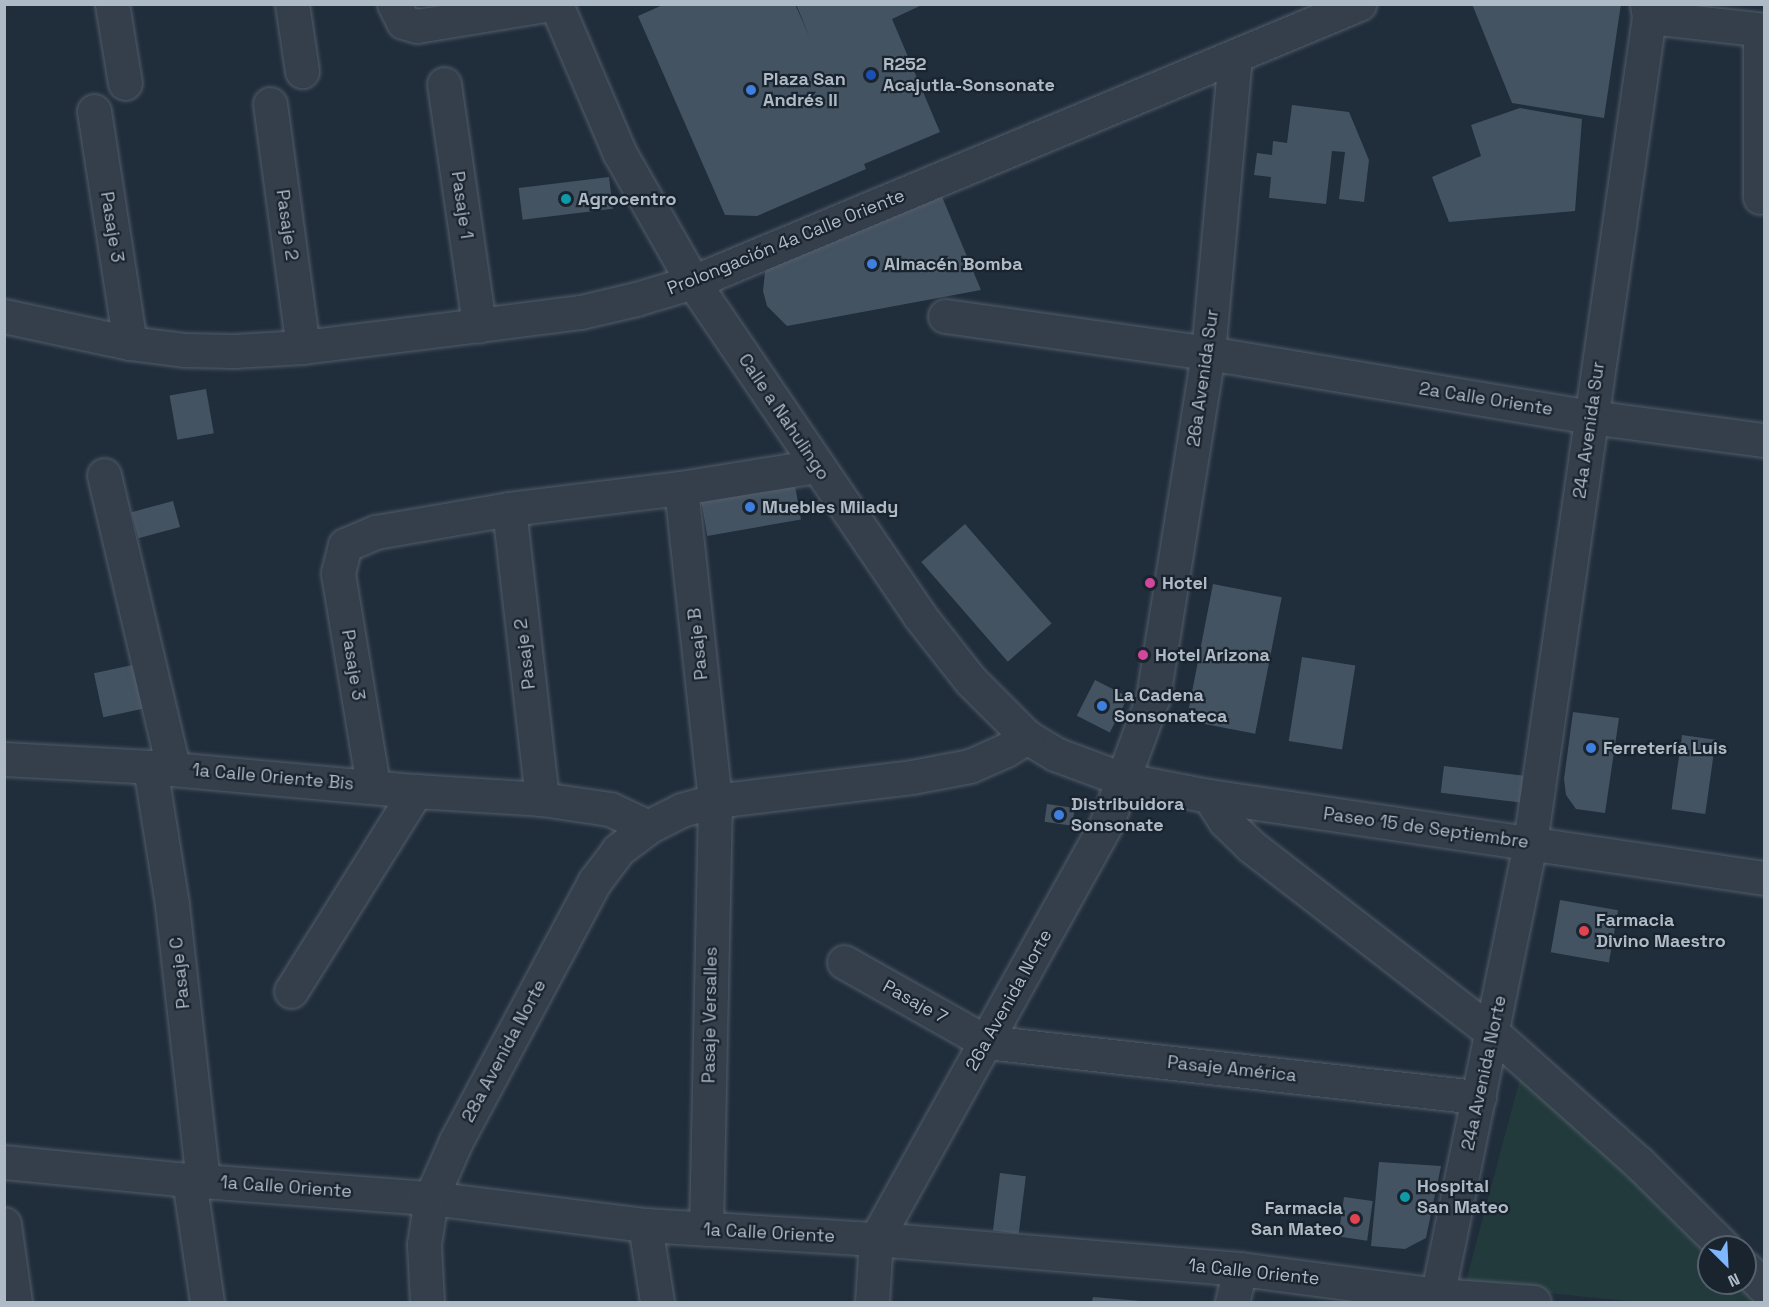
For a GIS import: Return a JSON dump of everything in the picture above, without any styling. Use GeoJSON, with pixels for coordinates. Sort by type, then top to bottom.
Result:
{"type":"FeatureCollection","features":[{"type":"Feature","properties":{"kind":"street"},"geometry":{"type":"LineString","coordinates":[[112,4],[125,83]]}},
{"type":"Feature","properties":{"kind":"street"},"geometry":{"type":"LineString","coordinates":[[292,4],[302,71]]}},
{"type":"Feature","properties":{"kind":"street"},"geometry":{"type":"LineString","coordinates":[[394,4],[403,22],[417,26],[551,4]]}},
{"type":"Feature","properties":{"kind":"street","name":"Calle a Nahulingo"},"geometry":{"type":"LineString","coordinates":[[556,4],[619,152],[693,282],[919,615],[971,681],[1027,737],[1055,754],[1091,767]]}},
{"type":"Feature","properties":{"kind":"street","name":"Prolongación 4a Calle Oriente"},"geometry":{"type":"LineString","coordinates":[[4,316],[130,343],[184,350],[234,351],[303,346],[581,312],[693,282],[1359,4]]}},
{"type":"Feature","properties":{"kind":"street"},"geometry":{"type":"LineString","coordinates":[[1648,10],[1762,30],[1760,197]]}},
{"type":"Feature","properties":{"kind":"street","name":"24a Avenida Sur"},"geometry":{"type":"LineString","coordinates":[[1530,843],[1648,10]]}},
{"type":"Feature","properties":{"kind":"street","name":"26a Avenida Sur"},"geometry":{"type":"LineString","coordinates":[[1153,697],[1209,353],[1235,57]]}},
{"type":"Feature","properties":{"kind":"street","name":"Pasaje 1"},"geometry":{"type":"LineString","coordinates":[[444,84],[479,326]]}},
{"type":"Feature","properties":{"kind":"street","name":"Pasaje 2"},"geometry":{"type":"LineString","coordinates":[[270,104],[303,346]]}},
{"type":"Feature","properties":{"kind":"street","name":"Pasaje 3"},"geometry":{"type":"LineString","coordinates":[[94,111],[130,343]]}},
{"type":"Feature","properties":{"kind":"street","name":"2a Calle Oriente"},"geometry":{"type":"LineString","coordinates":[[945,316],[1209,353],[1591,417],[1764,440]]}},
{"type":"Feature","properties":{"kind":"street"},"geometry":{"type":"LineString","coordinates":[[509,509],[681,488],[817,466]]}},
{"type":"Feature","properties":{"kind":"street","name":"Pasaje C"},"geometry":{"type":"LineString","coordinates":[[104,476],[161,767],[207,1302]]}},
{"type":"Feature","properties":{"kind":"street","name":"Pasaje B"},"geometry":{"type":"LineString","coordinates":[[681,488],[715,801]]}},
{"type":"Feature","properties":{"kind":"street","name":"Pasaje 2"},"geometry":{"type":"LineString","coordinates":[[509,509],[542,799]]}},
{"type":"Feature","properties":{"kind":"street","name":"Pasaje 3"},"geometry":{"type":"LineString","coordinates":[[373,785],[338,573],[345,545],[376,532],[509,509]]}},
{"type":"Feature","properties":{"kind":"street","name":"26a Avenida Norte"},"geometry":{"type":"LineString","coordinates":[[872,1302],[876,1239],[1107,822],[1125,780],[1153,697]]}},
{"type":"Feature","properties":{"kind":"street","name":"28a Avenida Norte"},"geometry":{"type":"LineString","coordinates":[[427,1302],[424,1244],[431,1198],[456,1141],[595,881],[618,850],[648,827],[681,810],[715,801],[912,777],[970,766],[1006,750],[1027,737]]}},
{"type":"Feature","properties":{"kind":"street","name":"1a Calle Oriente Bis"},"geometry":{"type":"LineString","coordinates":[[4,759],[161,767],[373,785],[416,791],[542,799],[610,809],[648,827]]}},
{"type":"Feature","properties":{"kind":"street","name":"Paseo 15 de Septiembre"},"geometry":{"type":"LineString","coordinates":[[1091,767],[1125,780],[1209,796],[1764,878]]}},
{"type":"Feature","properties":{"kind":"street"},"geometry":{"type":"LineString","coordinates":[[291,991],[416,791]]}},
{"type":"Feature","properties":{"kind":"street"},"geometry":{"type":"LineString","coordinates":[[1209,796],[1225,821],[1252,847],[1493,1033],[1638,1162],[1712,1235]]}},
{"type":"Feature","properties":{"kind":"street","name":"Pasaje Versalles"},"geometry":{"type":"LineString","coordinates":[[706,1229],[715,801]]}},
{"type":"Feature","properties":{"kind":"street","name":"24a Avenida Norte"},"geometry":{"type":"LineString","coordinates":[[1437,1299],[1530,843]]}},
{"type":"Feature","properties":{"kind":"street","name":"Pasaje 7"},"geometry":{"type":"LineString","coordinates":[[844,962],[986,1042]]}},
{"type":"Feature","properties":{"kind":"street","name":"Pasaje América"},"geometry":{"type":"LineString","coordinates":[[986,1042],[1479,1097]]}},
{"type":"Feature","properties":{"kind":"street","name":"1a Calle Oriente"},"geometry":{"type":"LineString","coordinates":[[4,1162],[196,1181],[431,1198],[645,1225],[876,1239],[1240,1269],[1437,1299],[1534,1302]]}},
{"type":"Feature","properties":{"kind":"street"},"geometry":{"type":"LineString","coordinates":[[4,1224],[15,1302]]}},
{"type":"Feature","properties":{"kind":"street"},"geometry":{"type":"LineString","coordinates":[[645,1225],[657,1302]]}},
{"type":"Feature","properties":{"kind":"street"},"geometry":{"type":"LineString","coordinates":[[1232,1302],[1240,1269]]}},
{"type":"Feature","properties":{"kind":"green space"},"geometry":{"type":"Polygon","coordinates":[[[1522,1071],[1697,1238],[1697,1295],[1757,1295],[1764,1302],[1638,1302],[1465,1285],[1522,1071]]]}},
{"type":"Feature","properties":{"kind":"building","name":"Plaza San Andrés II"},"geometry":{"type":"Polygon","coordinates":[[[665,4],[795,4],[810,38],[796,4],[924,4],[892,19],[940,132],[864,164],[866,169],[757,216],[725,215],[638,16],[665,4]]]}},
{"type":"Feature","properties":{"kind":"building"},"geometry":{"type":"Polygon","coordinates":[[[1472,4],[1621,4],[1604,118],[1512,103],[1472,4]]]}},
{"type":"Feature","properties":{"kind":"building"},"geometry":{"type":"Polygon","coordinates":[[[1292,105],[1349,112],[1369,160],[1364,202],[1339,199],[1345,152],[1332,151],[1326,204],[1269,198],[1271,177],[1254,175],[1257,153],[1272,155],[1273,141],[1287,143],[1292,105]]]}},
{"type":"Feature","properties":{"kind":"building"},"geometry":{"type":"Polygon","coordinates":[[[1520,108],[1582,119],[1575,211],[1449,222],[1432,177],[1481,156],[1471,125],[1520,108]]]}},
{"type":"Feature","properties":{"kind":"building","name":"Agrocentro"},"geometry":{"type":"Polygon","coordinates":[[[609,177],[613,209],[523,220],[519,188],[609,177]]]}},
{"type":"Feature","properties":{"kind":"building","name":"Almacén Bomba"},"geometry":{"type":"Polygon","coordinates":[[[940,192],[981,290],[787,326],[767,306],[763,291],[765,272],[783,255],[940,192]]]}},
{"type":"Feature","properties":{"kind":"building"},"geometry":{"type":"Polygon","coordinates":[[[206,389],[214,433],[177,440],[170,395],[206,389]]]}},
{"type":"Feature","properties":{"kind":"building","name":"Muebles Milady"},"geometry":{"type":"Polygon","coordinates":[[[794,480],[801,519],[707,536],[700,496],[794,480]]]}},
{"type":"Feature","properties":{"kind":"building"},"geometry":{"type":"Polygon","coordinates":[[[173,501],[180,527],[138,538],[131,512],[173,501]]]}},
{"type":"Feature","properties":{"kind":"building"},"geometry":{"type":"Polygon","coordinates":[[[965,524],[1052,624],[1008,662],[921,562],[965,524]]]}},
{"type":"Feature","properties":{"kind":"building"},"geometry":{"type":"Polygon","coordinates":[[[1213,584],[1282,597],[1255,734],[1186,720],[1213,584]]]}},
{"type":"Feature","properties":{"kind":"building"},"geometry":{"type":"Polygon","coordinates":[[[1302,657],[1355,665],[1342,749],[1289,741],[1302,657]]]}},
{"type":"Feature","properties":{"kind":"building"},"geometry":{"type":"Polygon","coordinates":[[[137,664],[146,708],[103,717],[94,673],[137,664]]]}},
{"type":"Feature","properties":{"kind":"building","name":"La Cadena Sonsonateca"},"geometry":{"type":"Polygon","coordinates":[[[1095,680],[1128,697],[1110,732],[1077,716],[1095,680]]]}},
{"type":"Feature","properties":{"kind":"building","name":"Ferretería Luis"},"geometry":{"type":"Polygon","coordinates":[[[1573,712],[1619,718],[1605,813],[1576,809],[1566,795],[1564,779],[1573,712]]]}},
{"type":"Feature","properties":{"kind":"building"},"geometry":{"type":"Polygon","coordinates":[[[1682,735],[1716,740],[1705,814],[1672,809],[1682,735]]]}},
{"type":"Feature","properties":{"kind":"building"},"geometry":{"type":"Polygon","coordinates":[[[1444,766],[1527,776],[1524,803],[1441,793],[1444,766]]]}},
{"type":"Feature","properties":{"kind":"building","name":"Distribuidora Sonsonate"},"geometry":{"type":"Polygon","coordinates":[[[1047,804],[1075,808],[1072,826],[1044,822],[1047,804]]]}},
{"type":"Feature","properties":{"kind":"building","name":"Farmacia Divino Maestro"},"geometry":{"type":"Polygon","coordinates":[[[1560,900],[1618,910],[1609,962],[1551,952],[1560,900]]]}},
{"type":"Feature","properties":{"kind":"building","name":"Hospital San Mateo"},"geometry":{"type":"Polygon","coordinates":[[[1379,1162],[1441,1166],[1426,1238],[1405,1249],[1371,1246],[1379,1162]]]}},
{"type":"Feature","properties":{"kind":"building"},"geometry":{"type":"Polygon","coordinates":[[[1000,1173],[1026,1176],[1019,1234],[993,1231],[1000,1173]]]}},
{"type":"Feature","properties":{"kind":"building","name":"Farmacia San Mateo"},"geometry":{"type":"Polygon","coordinates":[[[1344,1197],[1373,1201],[1367,1241],[1338,1237],[1344,1197]]]}},
{"type":"Feature","properties":{"kind":"building"},"geometry":{"type":"Polygon","coordinates":[[[1093,1297],[1141,1301],[1141,1302],[1092,1302],[1093,1297]]]}},
{"type":"Feature","properties":{"kind":"place","name":"R252 Acajutla-Sonsonate"},"geometry":{"type":"Point","coordinates":[871,75]}},
{"type":"Feature","properties":{"kind":"place","name":"Plaza San Andrés II"},"geometry":{"type":"Point","coordinates":[751,90]}},
{"type":"Feature","properties":{"kind":"place","name":"Agrocentro"},"geometry":{"type":"Point","coordinates":[566,199]}},
{"type":"Feature","properties":{"kind":"place","name":"Almacén Bomba"},"geometry":{"type":"Point","coordinates":[872,264]}},
{"type":"Feature","properties":{"kind":"place","name":"Muebles Milady"},"geometry":{"type":"Point","coordinates":[750,507]}},
{"type":"Feature","properties":{"kind":"place","name":"Hotel"},"geometry":{"type":"Point","coordinates":[1150,583]}},
{"type":"Feature","properties":{"kind":"place","name":"Hotel Arizona"},"geometry":{"type":"Point","coordinates":[1143,655]}},
{"type":"Feature","properties":{"kind":"place","name":"La Cadena Sonsonateca"},"geometry":{"type":"Point","coordinates":[1102,706]}},
{"type":"Feature","properties":{"kind":"place","name":"Ferretería Luis"},"geometry":{"type":"Point","coordinates":[1591,748]}},
{"type":"Feature","properties":{"kind":"place","name":"Distribuidora Sonsonate"},"geometry":{"type":"Point","coordinates":[1059,815]}},
{"type":"Feature","properties":{"kind":"place","name":"Farmacia Divino Maestro"},"geometry":{"type":"Point","coordinates":[1584,931]}},
{"type":"Feature","properties":{"kind":"place","name":"Hospital San Mateo"},"geometry":{"type":"Point","coordinates":[1405,1197]}},
{"type":"Feature","properties":{"kind":"place","name":"Farmacia San Mateo"},"geometry":{"type":"Point","coordinates":[1355,1219]}}]}
